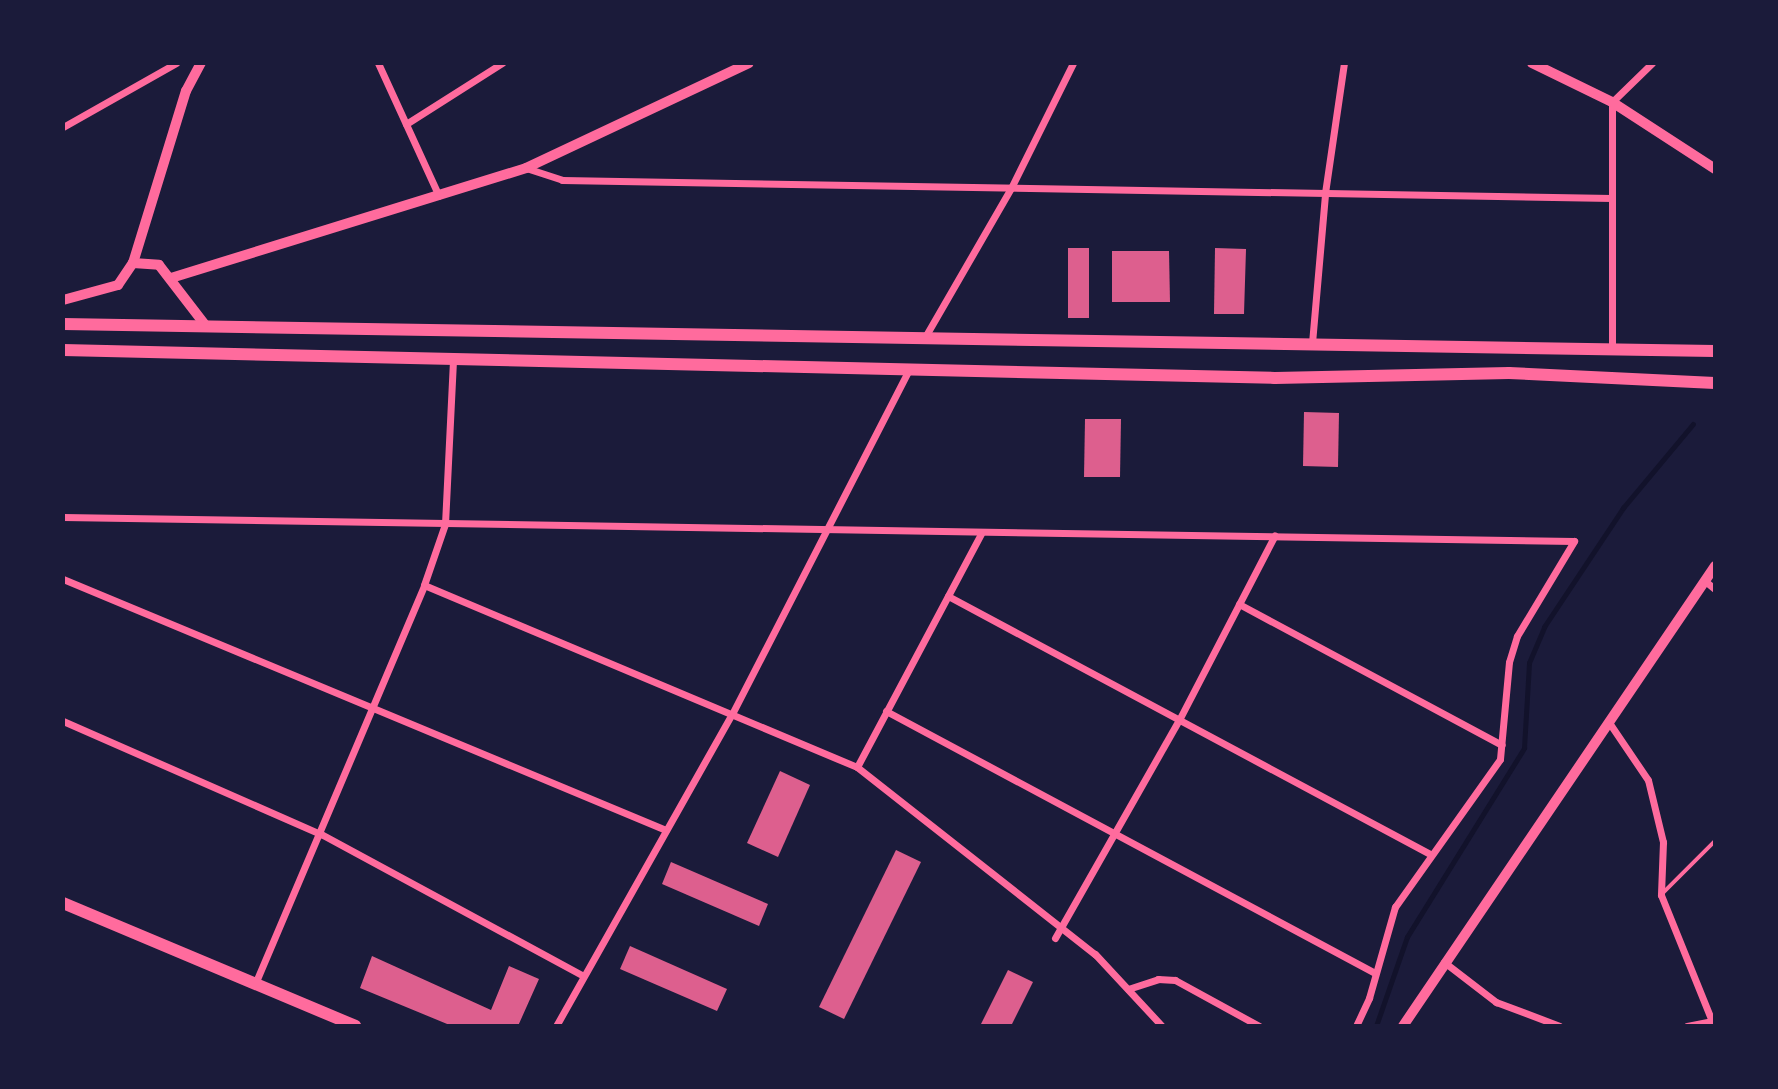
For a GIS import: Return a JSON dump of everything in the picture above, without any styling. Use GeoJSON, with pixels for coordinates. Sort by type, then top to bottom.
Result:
{"type":"FeatureCollection","features":[{"type":"Feature","properties":{"kind":"main road"},"geometry":{"type":"LineString","coordinates":[[63,300],[118,285],[133,263],[186,91],[198,63]]}},
{"type":"Feature","properties":{"kind":"main road"},"geometry":{"type":"LineString","coordinates":[[171,278],[526,167],[749,63]]}},
{"type":"Feature","properties":{"kind":"main road"},"geometry":{"type":"LineString","coordinates":[[1532,63],[1612,102],[1715,169]]}},
{"type":"Feature","properties":{"kind":"main road"},"geometry":{"type":"LineString","coordinates":[[133,263],[159,265],[206,326]]}},
{"type":"Feature","properties":{"kind":"main road"},"geometry":{"type":"LineString","coordinates":[[63,324],[1612,347],[1715,351]]}},
{"type":"Feature","properties":{"kind":"main road"},"geometry":{"type":"LineString","coordinates":[[63,350],[1275,378],[1509,373],[1715,383]]}},
{"type":"Feature","properties":{"kind":"main road"},"geometry":{"type":"LineString","coordinates":[[1403,1026],[1443,961],[1715,566]]}},
{"type":"Feature","properties":{"kind":"main road"},"geometry":{"type":"LineString","coordinates":[[63,903],[355,1026]]}},
{"type":"Feature","properties":{"kind":"street"},"geometry":{"type":"LineString","coordinates":[[63,127],[176,63]]}},
{"type":"Feature","properties":{"kind":"street"},"geometry":{"type":"LineString","coordinates":[[378,63],[439,196]]}},
{"type":"Feature","properties":{"kind":"street"},"geometry":{"type":"LineString","coordinates":[[406,124],[502,63]]}},
{"type":"Feature","properties":{"kind":"street"},"geometry":{"type":"LineString","coordinates":[[925,337],[1011,188],[1073,63]]}},
{"type":"Feature","properties":{"kind":"street"},"geometry":{"type":"LineString","coordinates":[[1312,343],[1325,193],[1344,63]]}},
{"type":"Feature","properties":{"kind":"street"},"geometry":{"type":"LineString","coordinates":[[1612,347],[1612,102],[1652,63]]}},
{"type":"Feature","properties":{"kind":"street"},"geometry":{"type":"LineString","coordinates":[[526,167],[562,180],[1612,198]]}},
{"type":"Feature","properties":{"kind":"street"},"geometry":{"type":"LineString","coordinates":[[256,984],[424,585],[444,524],[453,358]]}},
{"type":"Feature","properties":{"kind":"street"},"geometry":{"type":"LineString","coordinates":[[556,1026],[582,975],[732,714],[828,532],[909,369]]}},
{"type":"Feature","properties":{"kind":"street"},"geometry":{"type":"LineString","coordinates":[[63,517],[828,532],[1275,535],[1574,541],[1517,636],[1509,662],[1500,759],[1484,785],[1430,854],[1395,907],[1356,1026]]}},
{"type":"Feature","properties":{"kind":"street"},"geometry":{"type":"LineString","coordinates":[[857,767],[981,534]]}},
{"type":"Feature","properties":{"kind":"street"},"geometry":{"type":"LineString","coordinates":[[1055,939],[1179,720],[1275,535]]}},
{"type":"Feature","properties":{"kind":"street"},"geometry":{"type":"LineString","coordinates":[[63,579],[372,705],[666,830]]}},
{"type":"Feature","properties":{"kind":"street"},"geometry":{"type":"LineString","coordinates":[[1704,581],[1715,589]]}},
{"type":"Feature","properties":{"kind":"street"},"geometry":{"type":"LineString","coordinates":[[424,585],[857,767],[1059,930],[1096,954],[1162,1026]]}},
{"type":"Feature","properties":{"kind":"street"},"geometry":{"type":"LineString","coordinates":[[948,596],[1430,854]]}},
{"type":"Feature","properties":{"kind":"street"},"geometry":{"type":"LineString","coordinates":[[1239,604],[1502,746]]}},
{"type":"Feature","properties":{"kind":"street"},"geometry":{"type":"LineString","coordinates":[[886,711],[1113,836],[1375,973]]}},
{"type":"Feature","properties":{"kind":"street"},"geometry":{"type":"LineString","coordinates":[[63,721],[321,834],[582,975]]}},
{"type":"Feature","properties":{"kind":"street"},"geometry":{"type":"LineString","coordinates":[[1608,721],[1648,780],[1663,842],[1661,895],[1713,1024],[1687,1026]]}},
{"type":"Feature","properties":{"kind":"street"},"geometry":{"type":"LineString","coordinates":[[1443,961],[1496,1002],[1560,1026]]}},
{"type":"Feature","properties":{"kind":"street"},"geometry":{"type":"LineString","coordinates":[[1128,989],[1158,979],[1175,980],[1259,1026]]}},
{"type":"Feature","properties":{"kind":"lane"},"geometry":{"type":"LineString","coordinates":[[1661,895],[1715,841]]}},
{"type":"Feature","properties":{"kind":"building"},"geometry":{"type":"Polygon","coordinates":[[[1068,248],[1089,248],[1089,318],[1068,318],[1068,248]]]}},
{"type":"Feature","properties":{"kind":"building"},"geometry":{"type":"Polygon","coordinates":[[[1215,248],[1246,249],[1244,314],[1214,314],[1215,248]]]}},
{"type":"Feature","properties":{"kind":"building"},"geometry":{"type":"Polygon","coordinates":[[[1112,251],[1169,251],[1170,302],[1112,302],[1112,251]]]}},
{"type":"Feature","properties":{"kind":"building"},"geometry":{"type":"Polygon","coordinates":[[[1304,412],[1339,413],[1338,467],[1303,466],[1304,412]]]}},
{"type":"Feature","properties":{"kind":"building"},"geometry":{"type":"Polygon","coordinates":[[[1085,419],[1121,419],[1120,477],[1084,477],[1085,419]]]}},
{"type":"Feature","properties":{"kind":"building"},"geometry":{"type":"Polygon","coordinates":[[[780,771],[810,785],[778,857],[747,843],[780,771]]]}},
{"type":"Feature","properties":{"kind":"building"},"geometry":{"type":"Polygon","coordinates":[[[896,850],[921,862],[844,1019],[819,1007],[896,850]]]}},
{"type":"Feature","properties":{"kind":"building"},"geometry":{"type":"Polygon","coordinates":[[[671,862],[768,904],[759,926],[662,884],[671,862]]]}},
{"type":"Feature","properties":{"kind":"building"},"geometry":{"type":"Polygon","coordinates":[[[630,946],[727,989],[717,1011],[620,969],[630,946]]]}},
{"type":"Feature","properties":{"kind":"building"},"geometry":{"type":"Polygon","coordinates":[[[372,956],[491,1010],[509,966],[539,979],[518,1026],[452,1026],[360,988],[372,956]]]}},
{"type":"Feature","properties":{"kind":"building"},"geometry":{"type":"Polygon","coordinates":[[[1008,970],[1033,982],[1011,1026],[980,1026],[1008,970]]]}},
{"type":"Feature","properties":{"kind":"waterway"},"geometry":{"type":"LineString","coordinates":[[1376,1026],[1407,937],[1524,748],[1529,663],[1544,627],[1623,508],[1693,424]]}}]}
